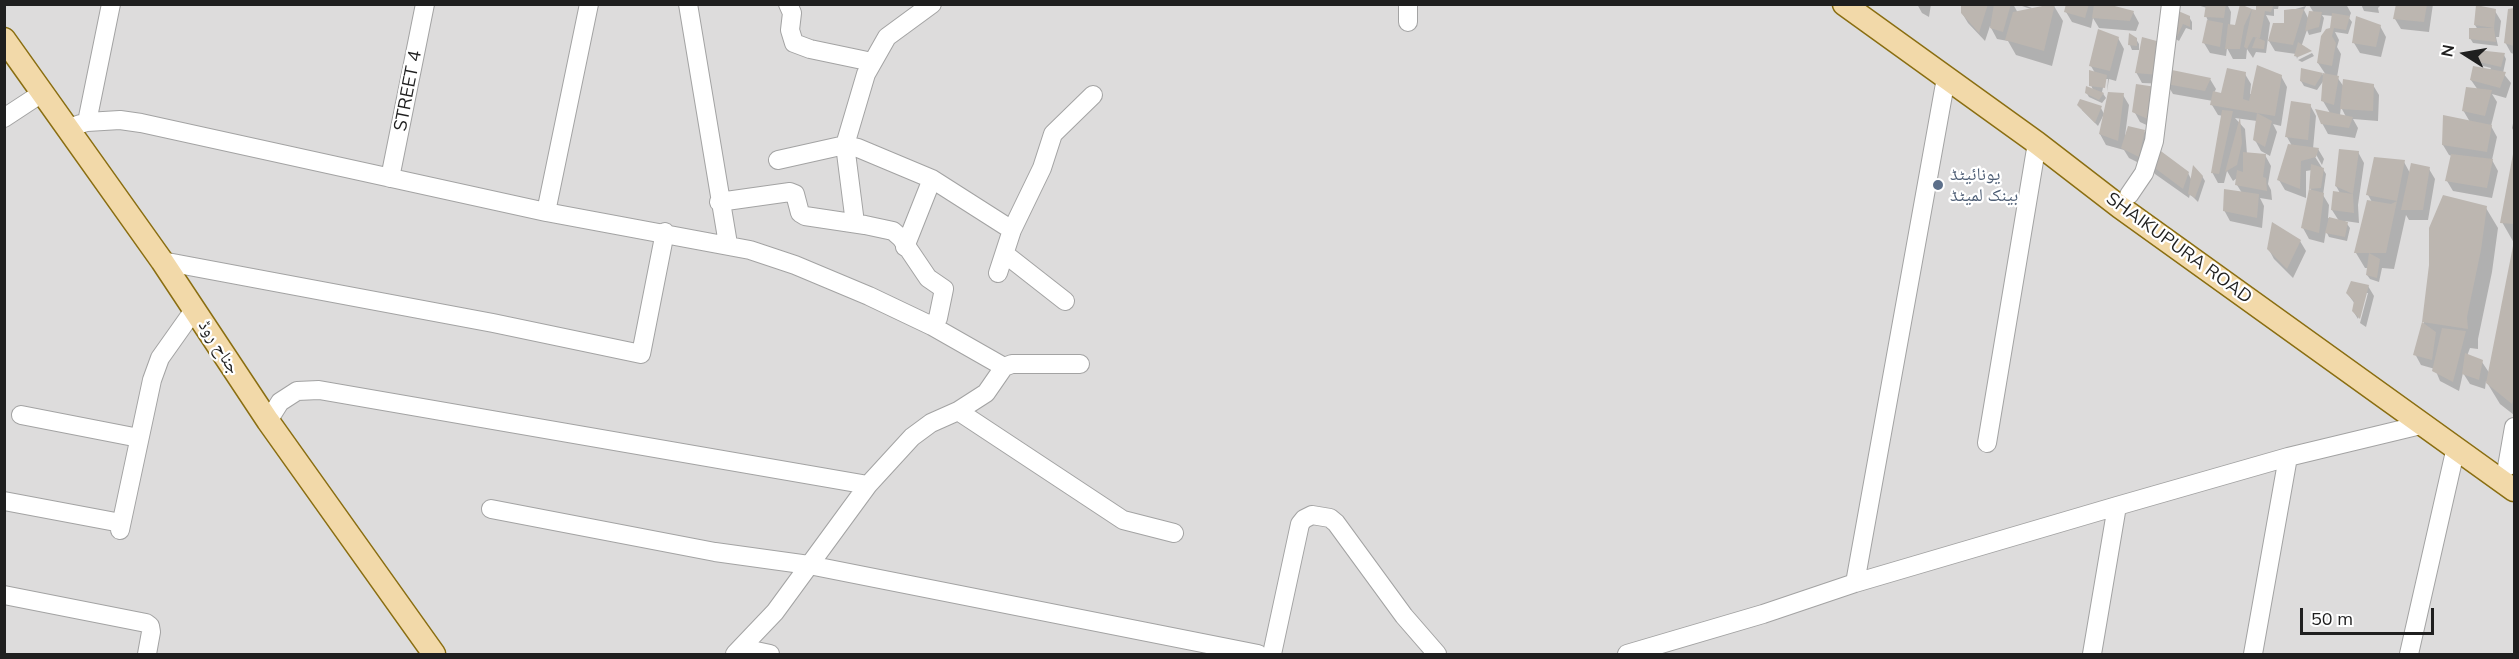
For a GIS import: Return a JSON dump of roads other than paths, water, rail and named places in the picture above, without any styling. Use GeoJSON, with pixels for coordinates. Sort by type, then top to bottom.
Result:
{"type":"FeatureCollection","features":[{"type":"Feature","properties":{"kind":"main road","name":"SHAIKUPURA ROAD"},"geometry":{"type":"LineString","coordinates":[[1844,4],[2037,143],[2120,207],[2514,490]]}},
{"type":"Feature","properties":{"kind":"main road","name":"SHAIKUPURA ROAD"},"geometry":{"type":"LineString","coordinates":[[1870,4],[2129,195],[2511,470]]}},
{"type":"Feature","properties":{"kind":"main road","name":"جناح روڈ"},"geometry":{"type":"LineString","coordinates":[[4,39],[42,93],[77,126],[267,421],[434,654]]}},
{"type":"Feature","properties":{"kind":"street"},"geometry":{"type":"LineString","coordinates":[[111,4],[77,126],[120,120],[141,123],[546,212],[728,244],[795,265],[869,296],[932,326],[1004,367]]}},
{"type":"Feature","properties":{"kind":"street","name":"STREET 4"},"geometry":{"type":"LineString","coordinates":[[390,178],[425,4]]}},
{"type":"Feature","properties":{"kind":"street"},"geometry":{"type":"LineString","coordinates":[[546,212],[589,4]]}},
{"type":"Feature","properties":{"kind":"street"},"geometry":{"type":"LineString","coordinates":[[688,4],[719,202],[728,244]]}},
{"type":"Feature","properties":{"kind":"street"},"geometry":{"type":"LineString","coordinates":[[788,4],[792,13],[790,30],[794,43],[810,49],[872,62]]}},
{"type":"Feature","properties":{"kind":"street"},"geometry":{"type":"LineString","coordinates":[[855,223],[845,145],[861,88],[872,62],[887,37],[932,4]]}},
{"type":"Feature","properties":{"kind":"street"},"geometry":{"type":"LineString","coordinates":[[2129,195],[2144,173],[2154,141],[2171,4]]}},
{"type":"Feature","properties":{"kind":"street"},"geometry":{"type":"LineString","coordinates":[[1855,583],[1946,78]]}},
{"type":"Feature","properties":{"kind":"street"},"geometry":{"type":"LineString","coordinates":[[4,118],[42,93]]}},
{"type":"Feature","properties":{"kind":"street"},"geometry":{"type":"LineString","coordinates":[[998,273],[1012,230],[1042,168],[1053,134],[1093,95]]}},
{"type":"Feature","properties":{"kind":"street"},"geometry":{"type":"LineString","coordinates":[[1988,443],[2037,143]]}},
{"type":"Feature","properties":{"kind":"street"},"geometry":{"type":"LineString","coordinates":[[778,160],[845,145],[870,152],[932,179],[1012,230]]}},
{"type":"Feature","properties":{"kind":"street"},"geometry":{"type":"LineString","coordinates":[[905,247],[932,179]]}},
{"type":"Feature","properties":{"kind":"street"},"geometry":{"type":"LineString","coordinates":[[719,202],[790,192],[795,194],[800,213],[805,216],[893,231],[928,278],[944,289],[938,318],[932,326]]}},
{"type":"Feature","properties":{"kind":"street"},"geometry":{"type":"LineString","coordinates":[[162,261],[493,323],[641,354],[665,232]]}},
{"type":"Feature","properties":{"kind":"street"},"geometry":{"type":"LineString","coordinates":[[1005,254],[1065,301]]}},
{"type":"Feature","properties":{"kind":"street"},"geometry":{"type":"LineString","coordinates":[[4,501],[121,527],[152,380],[160,358],[194,310]]}},
{"type":"Feature","properties":{"kind":"street"},"geometry":{"type":"LineString","coordinates":[[738,651],[775,612],[868,485],[912,437],[931,423],[958,411],[986,393],[1004,367],[1012,364],[1080,364]]}},
{"type":"Feature","properties":{"kind":"street"},"geometry":{"type":"LineString","coordinates":[[267,421],[280,402],[297,391],[319,390],[868,485]]}},
{"type":"Feature","properties":{"kind":"street"},"geometry":{"type":"LineString","coordinates":[[958,411],[1123,520],[1174,533]]}},
{"type":"Feature","properties":{"kind":"street"},"geometry":{"type":"LineString","coordinates":[[21,415],[139,438]]}},
{"type":"Feature","properties":{"kind":"street"},"geometry":{"type":"LineString","coordinates":[[1627,654],[1763,614],[1855,583],[2117,506],[2288,457],[2425,424]]}},
{"type":"Feature","properties":{"kind":"street"},"geometry":{"type":"LineString","coordinates":[[2511,470],[2514,427]]}},
{"type":"Feature","properties":{"kind":"street"},"geometry":{"type":"LineString","coordinates":[[2409,654],[2456,447]]}},
{"type":"Feature","properties":{"kind":"street"},"geometry":{"type":"LineString","coordinates":[[2253,654],[2288,457]]}},
{"type":"Feature","properties":{"kind":"street"},"geometry":{"type":"LineString","coordinates":[[2092,654],[2117,506]]}},
{"type":"Feature","properties":{"kind":"street"},"geometry":{"type":"LineString","coordinates":[[491,509],[715,552],[810,565],[1258,654]]}},
{"type":"Feature","properties":{"kind":"street"},"geometry":{"type":"LineString","coordinates":[[1272,654],[1300,524],[1312,515],[1330,518],[1336,523],[1404,616],[1437,654]]}},
{"type":"Feature","properties":{"kind":"street"},"geometry":{"type":"LineString","coordinates":[[4,595],[146,623],[150,626],[151,632],[147,654]]}},
{"type":"Feature","properties":{"kind":"street"},"geometry":{"type":"LineString","coordinates":[[738,651],[770,654]]}},
{"type":"Feature","properties":{"kind":"place","name":"یونائیٹڈ بینک لمیٹڈ"},"geometry":{"type":"Point","coordinates":[1938,185]}}]}
